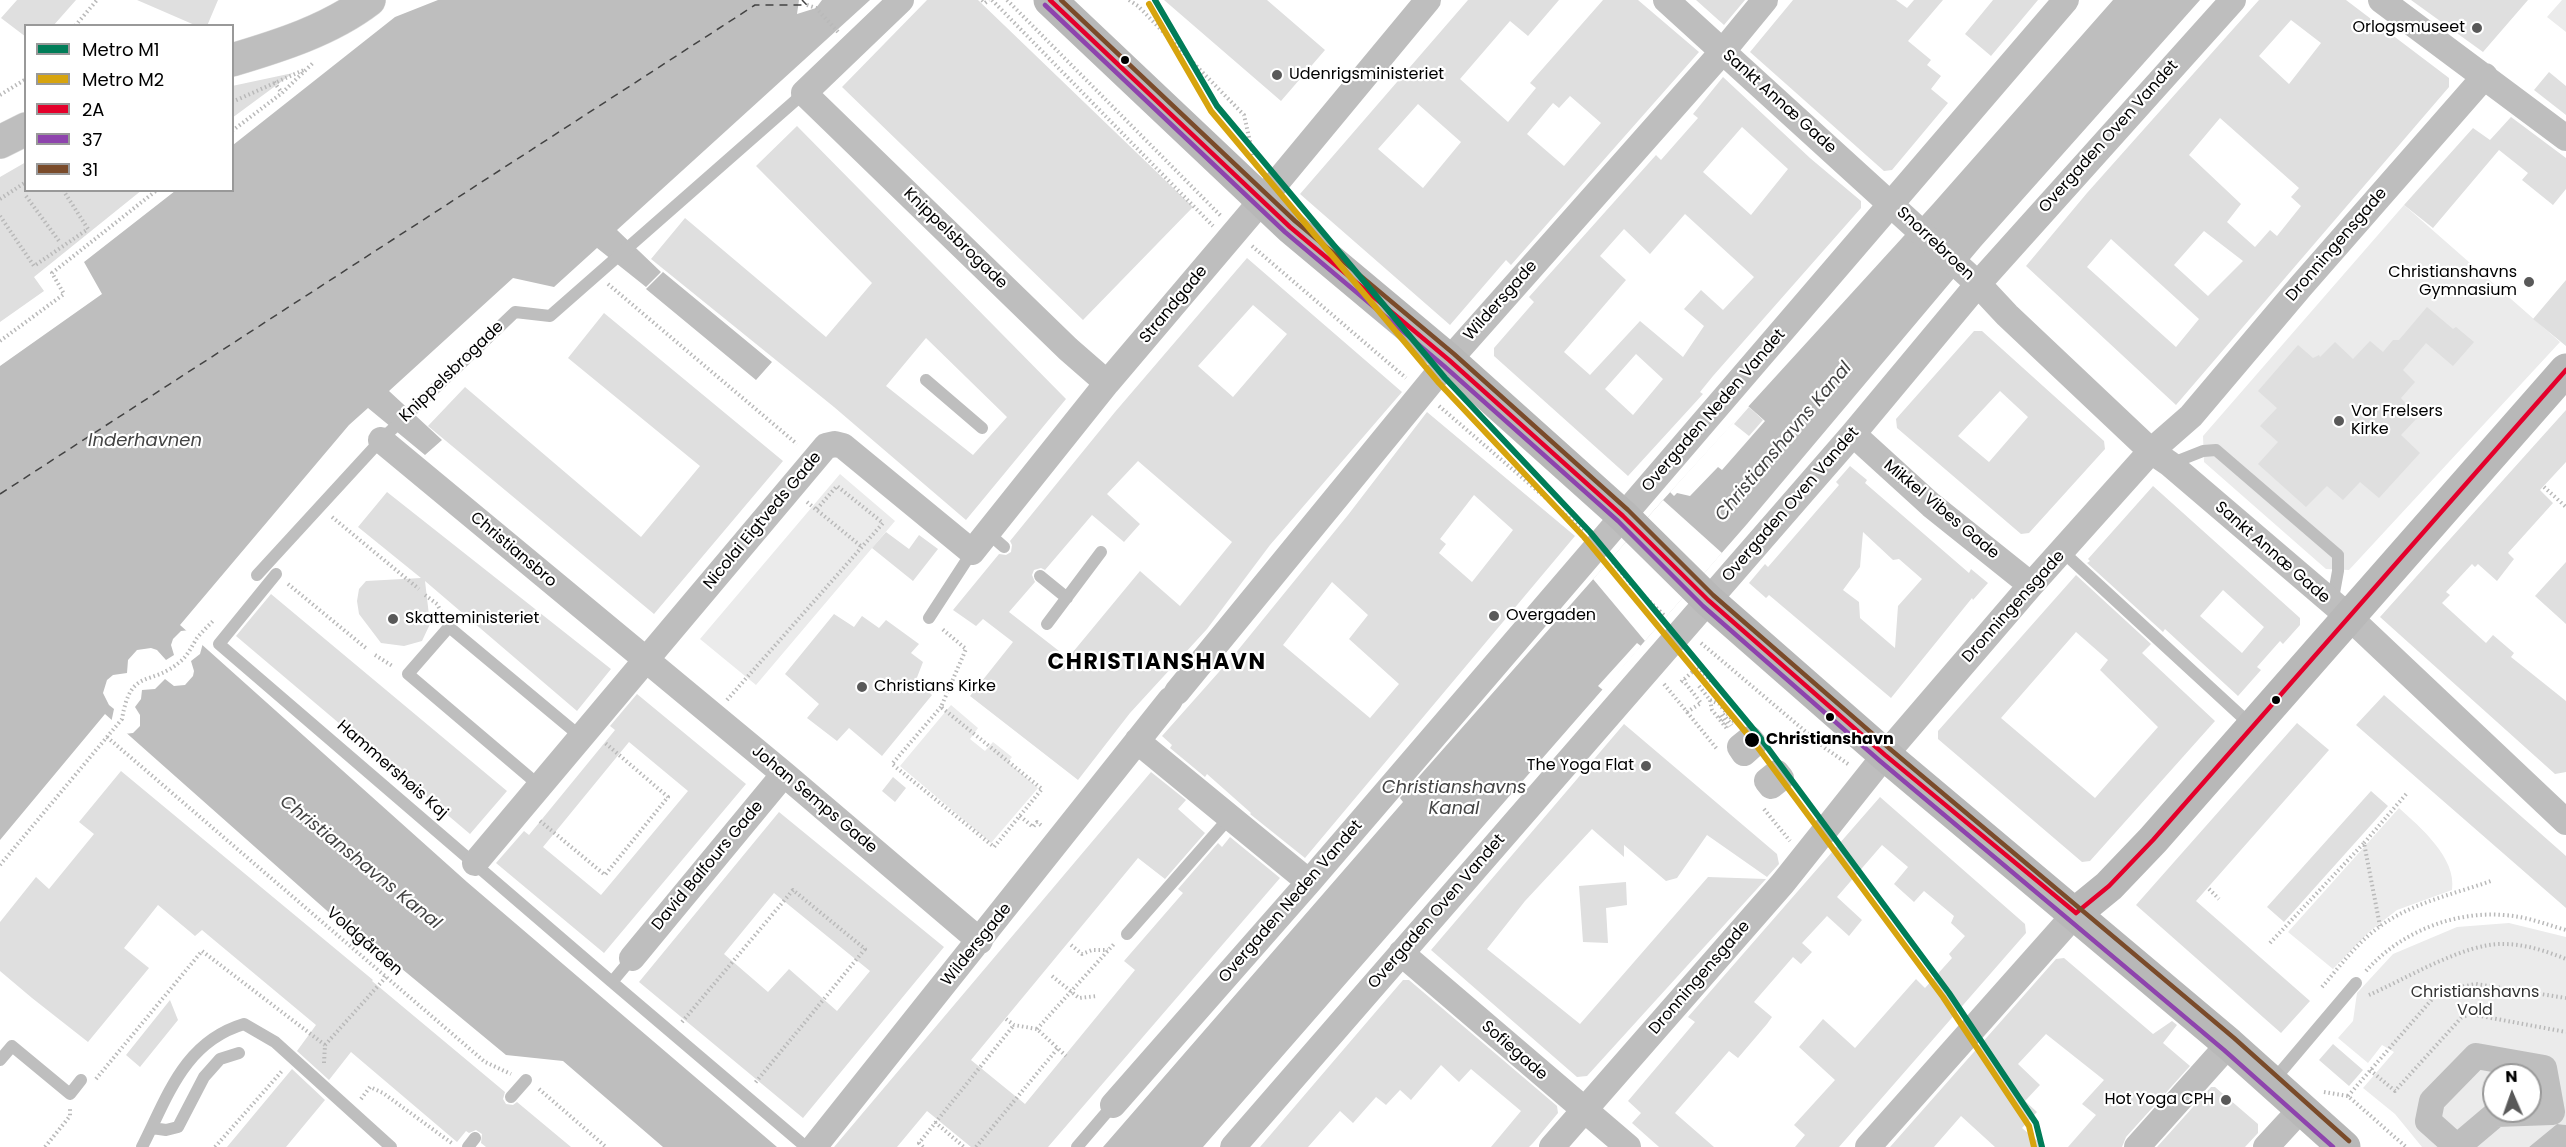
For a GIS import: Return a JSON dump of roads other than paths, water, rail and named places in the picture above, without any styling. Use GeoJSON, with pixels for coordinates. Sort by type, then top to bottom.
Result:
{"type":"FeatureCollection","features":[{"type":"Feature","properties":{"kind":"main road"},"geometry":{"type":"LineString","coordinates":[[234,42],[350,0]]}},
{"type":"Feature","properties":{"kind":"main road"},"geometry":{"type":"LineString","coordinates":[[234,59],[315,30],[340,19],[369,0]]}},
{"type":"Feature","properties":{"kind":"main road"},"geometry":{"type":"LineString","coordinates":[[0,127],[24,115]]}},
{"type":"Feature","properties":{"kind":"main road"},"geometry":{"type":"LineString","coordinates":[[0,142],[24,130]]}},
{"type":"Feature","properties":{"kind":"street","name":"Knippelsbrogade"},"geometry":{"type":"LineString","coordinates":[[901,0],[804,93],[1068,350],[1107,383]]}},
{"type":"Feature","properties":{"kind":"street"},"geometry":{"type":"LineString","coordinates":[[1050,0],[1290,227],[1449,360],[1626,519],[1703,595],[1885,755],[2076,913],[2272,1082],[2309,1099],[2344,1147]]}},
{"type":"Feature","properties":{"kind":"street","name":"Strandgade"},"geometry":{"type":"LineString","coordinates":[[988,544],[1107,383],[1263,200],[1428,0]]}},
{"type":"Feature","properties":{"kind":"street","name":"Sankt Annæ Gade"},"geometry":{"type":"LineString","coordinates":[[1666,0],[1892,204]]}},
{"type":"Feature","properties":{"kind":"street","name":"Wildersgade"},"geometry":{"type":"LineString","coordinates":[[814,1147],[1137,741],[1449,360],[1723,51],[1765,0]]}},
{"type":"Feature","properties":{"kind":"street","name":"Overgaden Neden Vandet"},"geometry":{"type":"LineString","coordinates":[[1113,1105],[1626,519],[2066,0]]}},
{"type":"Feature","properties":{"kind":"street","name":"Overgaden Oven Vandet"},"geometry":{"type":"LineString","coordinates":[[1233,1147],[1650,667],[1703,595],[1853,435],[1978,284],[2233,0]]}},
{"type":"Feature","properties":{"kind":"street"},"geometry":{"type":"LineString","coordinates":[[2382,0],[2566,138]]}},
{"type":"Feature","properties":{"kind":"street","name":"Dronningensgade"},"geometry":{"type":"LineString","coordinates":[[1552,1147],[1783,883],[1885,755],[2031,585],[2160,458],[2191,416],[2301,286],[2485,76]]}},
{"type":"Feature","properties":{"kind":"street","name":"Snorrebroen"},"geometry":{"type":"LineString","coordinates":[[1892,204],[1978,284]]}},
{"type":"Feature","properties":{"kind":"street","name":"Sankt Annæ Gade"},"geometry":{"type":"LineString","coordinates":[[1978,284],[2007,315],[2160,458],[2340,610],[2566,822]]}},
{"type":"Feature","properties":{"kind":"street"},"geometry":{"type":"LineString","coordinates":[[1868,1147],[2076,913],[2109,886],[2153,840],[2253,727],[2340,610],[2566,370]]}},
{"type":"Feature","properties":{"kind":"street","name":"Mikkel Vibes Gade"},"geometry":{"type":"LineString","coordinates":[[1853,435],[1931,505],[2031,585]]}},
{"type":"Feature","properties":{"kind":"street","name":"Christiansbro"},"geometry":{"type":"LineString","coordinates":[[386,436],[646,660]]}},
{"type":"Feature","properties":{"kind":"street","name":"Nicolai Eigtveds Gade"},"geometry":{"type":"LineString","coordinates":[[475,863],[826,446],[835,444],[843,446],[988,544]]}},
{"type":"Feature","properties":{"kind":"street","name":"Johan Semps Gade"},"geometry":{"type":"LineString","coordinates":[[646,660],[980,941]]}},
{"type":"Feature","properties":{"kind":"street"},"geometry":{"type":"LineString","coordinates":[[1137,741],[1310,882]]}},
{"type":"Feature","properties":{"kind":"street","name":"David Balfours Gade"},"geometry":{"type":"LineString","coordinates":[[632,958],[784,774]]}},
{"type":"Feature","properties":{"kind":"street","name":"Sofiegade"},"geometry":{"type":"LineString","coordinates":[[1401,953],[1628,1147]]}},
{"type":"Feature","properties":{"kind":"street"},"geometry":{"type":"LineString","coordinates":[[2138,1147],[2229,1044]]}},
{"type":"Feature","properties":{"kind":"street"},"geometry":{"type":"LineString","coordinates":[[2476,1056],[2544,1068],[2552,1112],[2496,1114],[2457,1147],[2428,1121],[2432,1101],[2476,1056]]}},
{"type":"Feature","properties":{"kind":"street"},"geometry":{"type":"LineString","coordinates":[[2266,1147],[2309,1099]]}},
{"type":"Feature","properties":{"kind":"lane","name":"Knippelsbrogade"},"geometry":{"type":"LineString","coordinates":[[257,575],[386,436],[515,312],[550,316],[804,93]]}},
{"type":"Feature","properties":{"kind":"lane"},"geometry":{"type":"LineString","coordinates":[[926,380],[982,428]]}},
{"type":"Feature","properties":{"kind":"lane"},"geometry":{"type":"LineString","coordinates":[[2160,458],[2216,450],[2338,555],[2340,610]]}},
{"type":"Feature","properties":{"kind":"lane","name":"Strandgade"},"geometry":{"type":"LineString","coordinates":[[929,618],[988,544]]}},
{"type":"Feature","properties":{"kind":"lane"},"geometry":{"type":"LineString","coordinates":[[1047,624],[1101,552]]}},
{"type":"Feature","properties":{"kind":"lane"},"geometry":{"type":"LineString","coordinates":[[2062,552],[2253,727]]}},
{"type":"Feature","properties":{"kind":"lane","name":"Hammershøis Kaj"},"geometry":{"type":"LineString","coordinates":[[276,574],[219,644],[806,1147]]}},
{"type":"Feature","properties":{"kind":"lane"},"geometry":{"type":"LineString","coordinates":[[1040,576],[1067,598]]}},
{"type":"Feature","properties":{"kind":"lane"},"geometry":{"type":"LineString","coordinates":[[541,787],[408,674],[449,627],[585,733]]}},
{"type":"Feature","properties":{"kind":"lane"},"geometry":{"type":"LineString","coordinates":[[1127,934],[1230,817]]}},
{"type":"Feature","properties":{"kind":"lane"},"geometry":{"type":"LineString","coordinates":[[612,982],[632,958]]}},
{"type":"Feature","properties":{"kind":"lane"},"geometry":{"type":"LineString","coordinates":[[2272,1082],[2356,983]]}},
{"type":"Feature","properties":{"kind":"lane"},"geometry":{"type":"LineString","coordinates":[[142,1147],[187,1062],[205,1042],[228,1028],[244,1024],[275,1042],[391,1147]]}},
{"type":"Feature","properties":{"kind":"lane"},"geometry":{"type":"LineString","coordinates":[[0,1060],[12,1046],[70,1094],[86,1083]]}},
{"type":"Feature","properties":{"kind":"lane"},"geometry":{"type":"LineString","coordinates":[[152,1128],[166,1130],[178,1127],[204,1077],[220,1059],[239,1053]]}},
{"type":"Feature","properties":{"kind":"lane"},"geometry":{"type":"LineString","coordinates":[[511,1097],[526,1080]]}},
{"type":"Feature","properties":{"kind":"lane","name":"Overgaden Neden Vandet"},"geometry":{"type":"LineString","coordinates":[[1077,1147],[1113,1105]]}},
{"type":"Feature","properties":{"kind":"water","name":"Inderhavnen"},"geometry":{"type":"Polygon","coordinates":[[[438,0],[870,0],[617,230],[661,272],[646,287],[597,248],[554,287],[513,278],[389,391],[442,440],[425,455],[368,408],[349,425],[180,625],[467,882],[777,1147],[663,1147],[563,1061],[506,1055],[390,959],[387,964],[105,714],[0,840],[0,366],[102,294],[84,262],[174,192],[234,192],[234,144],[395,17],[438,0]]]}},
{"type":"Feature","properties":{"kind":"water","name":"Christianshavns Kanal"},"geometry":{"type":"Polygon","coordinates":[[[2113,0],[2200,0],[1981,246],[1747,524],[1203,1147],[1103,1147],[1403,802],[1400,798],[1663,500],[1933,204],[2113,0]]]}},
{"type":"Feature","properties":{"kind":"water"},"geometry":{"type":"Polygon","coordinates":[[[663,272],[772,362],[756,380],[646,289],[663,272]]]}},
{"type":"Feature","properties":{"kind":"water"},"geometry":{"type":"Polygon","coordinates":[[[2557,1124],[2566,1125],[2566,1147],[2529,1147],[2557,1124]]]}},
{"type":"Feature","properties":{"kind":"metro line","name":"M1"},"geometry":{"type":"LineString","coordinates":[[1155,0],[1217,106],[1445,378],[1590,532],[1759,736],[1949,993],[2036,1123],[2042,1147]]}},
{"type":"Feature","properties":{"kind":"metro line","name":"M2"},"geometry":{"type":"LineString","coordinates":[[1149,4],[1211,111],[1439,383],[1584,537],[1753,741],[1943,997],[2029,1126],[2034,1147]]}},
{"type":"Feature","properties":{"kind":"place","name":"Orlogsmuseet"},"geometry":{"type":"Point","coordinates":[2477,28]}},
{"type":"Feature","properties":{"kind":"place","name":"Udenrigsministeriet"},"geometry":{"type":"Point","coordinates":[1277,75]}},
{"type":"Feature","properties":{"kind":"place","name":"Christianshavns Gymnasium"},"geometry":{"type":"Point","coordinates":[2529,282]}},
{"type":"Feature","properties":{"kind":"place","name":"Vor Frelsers Kirke"},"geometry":{"type":"Point","coordinates":[2339,421]}},
{"type":"Feature","properties":{"kind":"place","name":"Overgaden"},"geometry":{"type":"Point","coordinates":[1494,616]}},
{"type":"Feature","properties":{"kind":"place","name":"Skatteministeriet"},"geometry":{"type":"Point","coordinates":[393,619]}},
{"type":"Feature","properties":{"kind":"place","name":"Christians Kirke"},"geometry":{"type":"Point","coordinates":[862,687]}},
{"type":"Feature","properties":{"kind":"place","name":"Christianshavn"},"geometry":{"type":"Point","coordinates":[1752,740]}},
{"type":"Feature","properties":{"kind":"place","name":"The Yoga Flat"},"geometry":{"type":"Point","coordinates":[1646,766]}},
{"type":"Feature","properties":{"kind":"place","name":"Hot Yoga CPH"},"geometry":{"type":"Point","coordinates":[2226,1100]}},
{"type":"Feature","properties":{"kind":"district","name":"CHRISTIANSHAVN"},"geometry":{"type":"Point","coordinates":[1157,663]}},
{"type":"Feature","properties":{"kind":"park label","name":"Christianshavns Vold"},"geometry":{"type":"Point","coordinates":[2475,1002]}}]}
